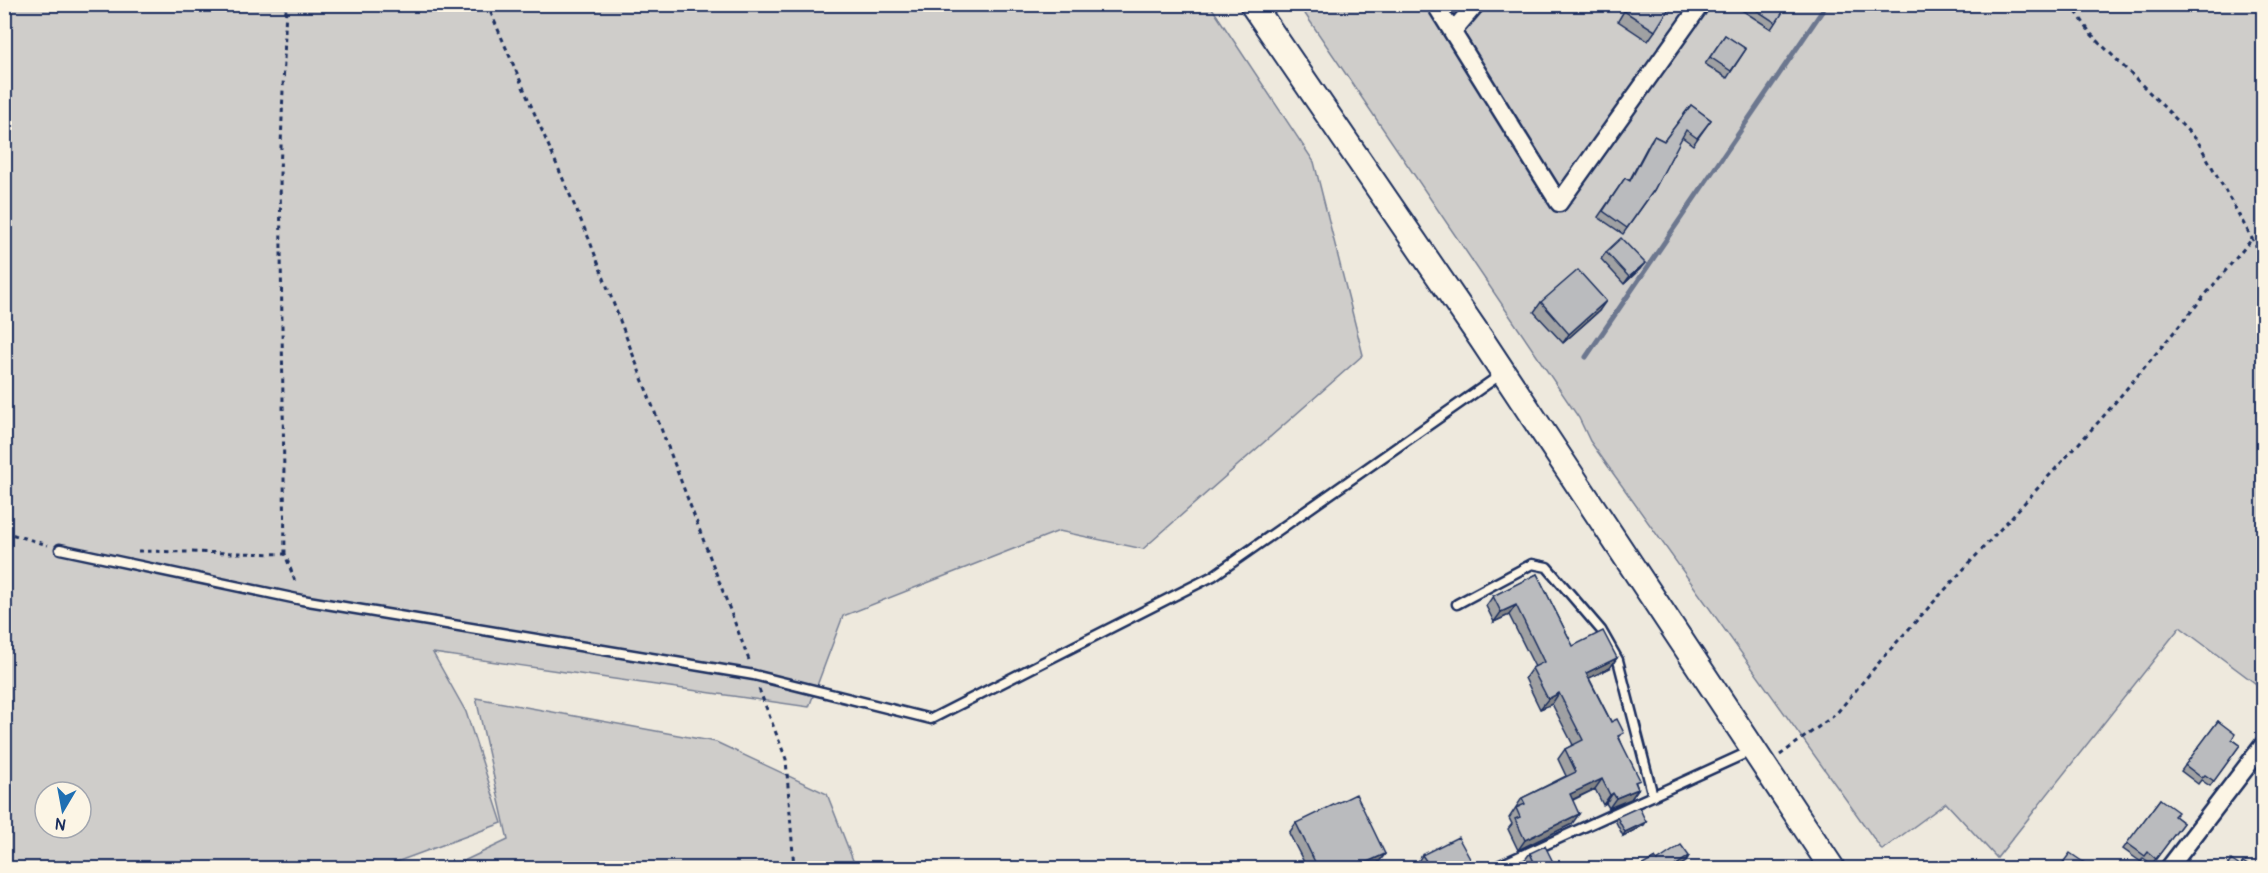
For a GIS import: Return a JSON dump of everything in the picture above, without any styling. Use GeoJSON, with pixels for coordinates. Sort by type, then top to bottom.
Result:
{"type":"FeatureCollection","features":[{"type":"Feature","properties":{"kind":"main road"},"geometry":{"type":"LineString","coordinates":[[1256,6],[1504,373],[1832,868]]}},
{"type":"Feature","properties":{"kind":"street"},"geometry":{"type":"LineString","coordinates":[[1435,4],[1559,203],[1701,4]]}},
{"type":"Feature","properties":{"kind":"street"},"geometry":{"type":"LineString","coordinates":[[1453,31],[1476,4]]}},
{"type":"Feature","properties":{"kind":"street"},"geometry":{"type":"LineString","coordinates":[[2169,868],[2264,744]]}},
{"type":"Feature","properties":{"kind":"lane"},"geometry":{"type":"LineString","coordinates":[[60,549],[302,600],[754,675],[931,719],[1213,576],[1504,373]]}},
{"type":"Feature","properties":{"kind":"lane"},"geometry":{"type":"LineString","coordinates":[[1457,604],[1532,564],[1547,567],[1601,630],[1618,660],[1653,796]]}},
{"type":"Feature","properties":{"kind":"lane"},"geometry":{"type":"LineString","coordinates":[[1494,868],[1653,796],[1759,758]]}},
{"type":"Feature","properties":{"kind":"path"},"geometry":{"type":"LineString","coordinates":[[286,4],[280,175],[285,554],[302,600]]}},
{"type":"Feature","properties":{"kind":"path"},"geometry":{"type":"LineString","coordinates":[[487,4],[589,239],[786,759],[794,868]]}},
{"type":"Feature","properties":{"kind":"path"},"geometry":{"type":"LineString","coordinates":[[2071,4],[2091,34],[2197,141],[2264,260]]}},
{"type":"Feature","properties":{"kind":"path"},"geometry":{"type":"LineString","coordinates":[[1759,758],[1836,714],[1887,653],[2102,418],[2252,239]]}},
{"type":"Feature","properties":{"kind":"path"},"geometry":{"type":"LineString","coordinates":[[4,532],[60,549]]}},
{"type":"Feature","properties":{"kind":"path"},"geometry":{"type":"LineString","coordinates":[[131,550],[285,554]]}},
{"type":"Feature","properties":{"kind":"shaded area"},"geometry":{"type":"Polygon","coordinates":[[[5,5],[1210,5],[1314,162],[1363,355],[1143,549],[1059,531],[843,616],[809,707],[433,653],[466,712],[502,823],[380,868],[5,868],[5,5]]]}},
{"type":"Feature","properties":{"kind":"shaded area"},"geometry":{"type":"Polygon","coordinates":[[[1299,5],[2263,5],[2263,689],[2180,627],[1997,858],[1946,803],[1882,850],[1590,441],[1579,418],[1299,5]]]}},
{"type":"Feature","properties":{"kind":"shaded area"},"geometry":{"type":"Polygon","coordinates":[[[476,698],[716,742],[827,794],[856,868],[449,868],[508,840],[476,698]]]}},
{"type":"Feature","properties":{"kind":"building"},"geometry":{"type":"Polygon","coordinates":[[[1629,4],[1672,4],[1655,31],[1624,11],[1629,4]]]}},
{"type":"Feature","properties":{"kind":"building"},"geometry":{"type":"Polygon","coordinates":[[[1747,4],[1788,4],[1776,23],[1747,4]]]}},
{"type":"Feature","properties":{"kind":"building"},"geometry":{"type":"Polygon","coordinates":[[[1725,35],[1746,49],[1731,71],[1710,57],[1725,35]]]}},
{"type":"Feature","properties":{"kind":"building"},"geometry":{"type":"Polygon","coordinates":[[[1691,105],[1711,120],[1697,138],[1686,130],[1654,190],[1627,228],[1603,211],[1625,178],[1630,181],[1654,136],[1664,141],[1691,105]]]}},
{"type":"Feature","properties":{"kind":"building"},"geometry":{"type":"Polygon","coordinates":[[[1621,238],[1645,263],[1629,277],[1606,252],[1621,238]]]}},
{"type":"Feature","properties":{"kind":"building"},"geometry":{"type":"Polygon","coordinates":[[[1578,270],[1606,301],[1569,334],[1541,302],[1578,270]]]}},
{"type":"Feature","properties":{"kind":"building"},"geometry":{"type":"Polygon","coordinates":[[[1537,574],[1573,646],[1603,631],[1617,658],[1586,673],[1611,722],[1617,719],[1624,733],[1618,736],[1640,780],[1635,782],[1638,789],[1616,798],[1613,793],[1610,795],[1602,779],[1570,794],[1579,814],[1525,840],[1515,819],[1520,817],[1516,808],[1525,804],[1522,798],[1576,772],[1565,749],[1583,740],[1559,693],[1548,699],[1532,668],[1544,662],[1516,605],[1501,612],[1493,596],[1537,574]]]}},
{"type":"Feature","properties":{"kind":"building"},"geometry":{"type":"Polygon","coordinates":[[[2218,721],[2235,734],[2232,739],[2240,745],[2214,781],[2205,775],[2202,778],[2185,765],[2218,721]]]}},
{"type":"Feature","properties":{"kind":"building"},"geometry":{"type":"Polygon","coordinates":[[[1356,794],[1385,854],[1354,868],[1318,868],[1296,823],[1356,794]]]}},
{"type":"Feature","properties":{"kind":"building"},"geometry":{"type":"Polygon","coordinates":[[[2160,799],[2178,812],[2174,816],[2183,823],[2156,859],[2148,852],[2145,856],[2127,843],[2160,799]]]}},
{"type":"Feature","properties":{"kind":"building"},"geometry":{"type":"Polygon","coordinates":[[[1639,807],[1646,822],[1625,832],[1617,817],[1639,807]]]}},
{"type":"Feature","properties":{"kind":"building"},"geometry":{"type":"Polygon","coordinates":[[[1458,837],[1475,868],[1431,868],[1422,855],[1458,837]]]}},
{"type":"Feature","properties":{"kind":"building"},"geometry":{"type":"Polygon","coordinates":[[[1681,845],[1689,856],[1672,868],[1637,868],[1655,858],[1657,861],[1681,845]]]}},
{"type":"Feature","properties":{"kind":"building"},"geometry":{"type":"Polygon","coordinates":[[[1545,846],[1556,868],[1521,868],[1534,862],[1530,853],[1545,846]]]}},
{"type":"Feature","properties":{"kind":"building"},"geometry":{"type":"Polygon","coordinates":[[[2070,853],[2089,866],[2087,868],[2059,868],[2070,853]]]}},
{"type":"Feature","properties":{"kind":"building"},"geometry":{"type":"Polygon","coordinates":[[[2231,860],[2240,866],[2243,862],[2252,868],[2226,868],[2231,860]]]}},
{"type":"Feature","properties":{"kind":"building"},"geometry":{"type":"Polygon","coordinates":[[[1581,863],[1584,868],[1571,868],[1581,863]]]}},
{"type":"Feature","properties":{"kind":"waterway"},"geometry":{"type":"LineString","coordinates":[[1586,357],[1827,4]]}}]}
